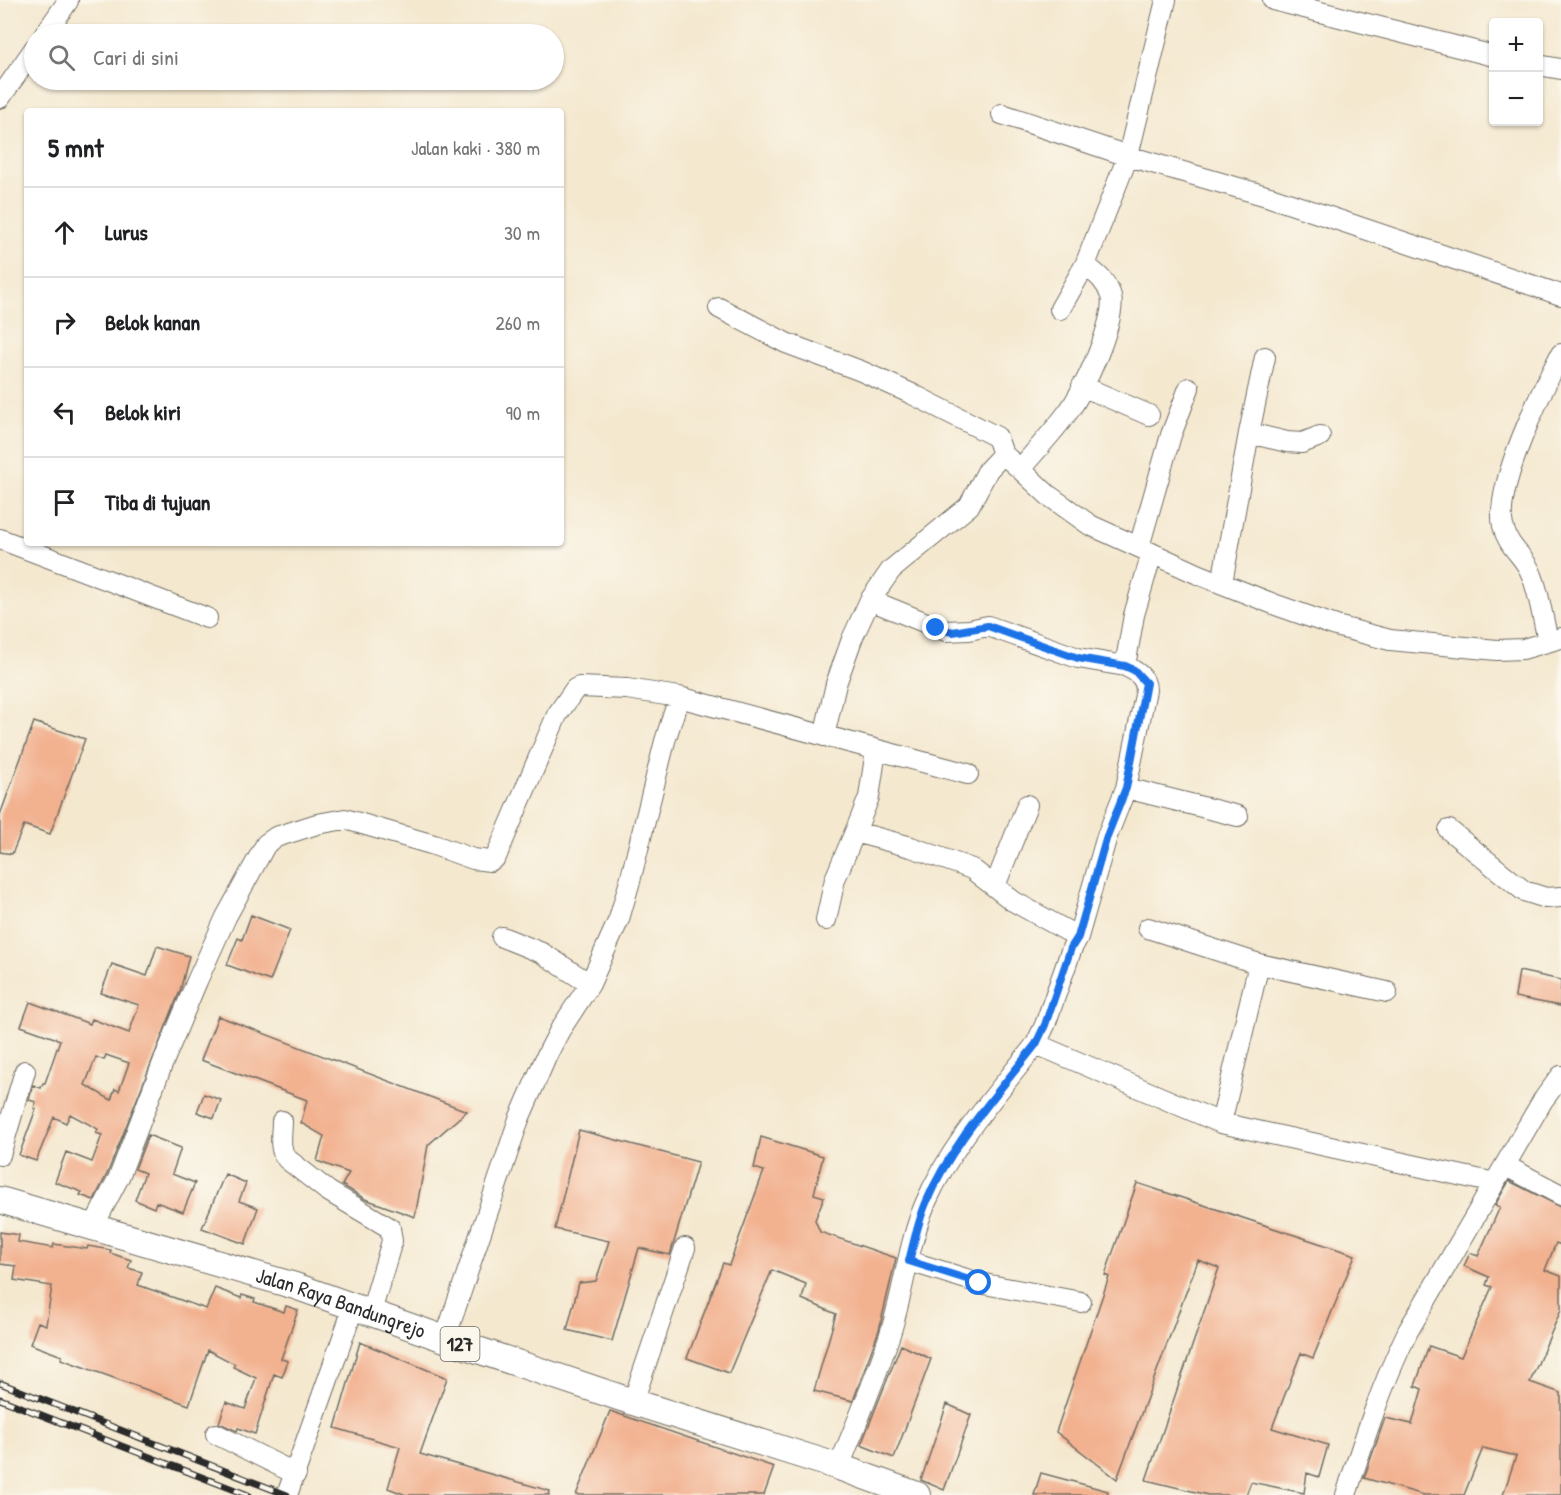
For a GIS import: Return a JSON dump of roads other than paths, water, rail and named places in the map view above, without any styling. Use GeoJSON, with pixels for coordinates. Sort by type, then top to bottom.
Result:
{"type":"FeatureCollection","features":[{"type":"Feature","properties":{"kind":"main road","name":"Jalan Raya Bandungrejo"},"geometry":{"type":"LineString","coordinates":[[0,1200],[296,1286],[445,1339],[633,1402],[839,1467],[917,1495]]}},
{"type":"Feature","properties":{"kind":"street"},"geometry":{"type":"LineString","coordinates":[[1060,309],[1085,265],[1128,156],[1166,0]]}},
{"type":"Feature","properties":{"kind":"street"},"geometry":{"type":"LineString","coordinates":[[1274,0],[1489,55]]}},
{"type":"Feature","properties":{"kind":"street"},"geometry":{"type":"LineString","coordinates":[[52,24],[68,1]]}},
{"type":"Feature","properties":{"kind":"street"},"geometry":{"type":"LineString","coordinates":[[0,98],[24,63]]}},
{"type":"Feature","properties":{"kind":"street"},"geometry":{"type":"LineString","coordinates":[[1543,66],[1561,69]]}},
{"type":"Feature","properties":{"kind":"street"},"geometry":{"type":"LineString","coordinates":[[1002,114],[1128,156],[1270,197],[1561,295]]}},
{"type":"Feature","properties":{"kind":"street"},"geometry":{"type":"LineString","coordinates":[[1020,469],[1070,410],[1103,342],[1111,317],[1112,299],[1105,280],[1085,265]]}},
{"type":"Feature","properties":{"kind":"street"},"geometry":{"type":"LineString","coordinates":[[719,308],[786,343],[861,371],[997,437],[1003,454],[1048,495],[1090,525],[1145,550],[1276,605],[1336,626],[1390,640],[1497,650],[1524,649],[1555,639],[1529,568],[1507,538],[1501,514],[1501,503],[1534,407],[1561,354]]}},
{"type":"Feature","properties":{"kind":"street"},"geometry":{"type":"LineString","coordinates":[[1222,583],[1265,357]]}},
{"type":"Feature","properties":{"kind":"street"},"geometry":{"type":"LineString","coordinates":[[1082,386],[1149,415]]}},
{"type":"Feature","properties":{"kind":"street"},"geometry":{"type":"LineString","coordinates":[[1125,666],[1145,550],[1171,435],[1189,388]]}},
{"type":"Feature","properties":{"kind":"street"},"geometry":{"type":"LineString","coordinates":[[1249,433],[1302,443],[1320,436]]}},
{"type":"Feature","properties":{"kind":"street"},"geometry":{"type":"LineString","coordinates":[[824,736],[836,684],[852,639],[870,600],[891,570],[969,506],[988,470],[1003,454]]}},
{"type":"Feature","properties":{"kind":"street"},"geometry":{"type":"LineString","coordinates":[[0,538],[207,618]]}},
{"type":"Feature","properties":{"kind":"street"},"geometry":{"type":"LineString","coordinates":[[839,1467],[884,1353],[925,1204],[955,1150],[1036,1044],[1045,1025],[1071,948],[1078,937],[1107,836],[1126,788],[1146,683],[1134,670],[1125,666],[1078,658],[988,626],[946,632],[870,600]]}},
{"type":"Feature","properties":{"kind":"street"},"geometry":{"type":"LineString","coordinates":[[93,1227],[119,1177],[164,1060],[226,917],[266,844],[276,837],[317,824],[345,819],[473,859],[489,861],[496,857],[557,716],[575,689],[579,687],[627,689],[679,697],[968,774]]}},
{"type":"Feature","properties":{"kind":"street"},"geometry":{"type":"LineString","coordinates":[[445,1339],[523,1109],[560,1030],[590,984],[619,919],[665,741],[679,697]]}},
{"type":"Feature","properties":{"kind":"street"},"geometry":{"type":"LineString","coordinates":[[826,920],[835,879],[869,797],[875,757],[880,752]]}},
{"type":"Feature","properties":{"kind":"street"},"geometry":{"type":"LineString","coordinates":[[1126,788],[1238,816]]}},
{"type":"Feature","properties":{"kind":"street"},"geometry":{"type":"LineString","coordinates":[[994,886],[1027,805]]}},
{"type":"Feature","properties":{"kind":"street"},"geometry":{"type":"LineString","coordinates":[[1449,830],[1524,891],[1546,898],[1561,897]]}},
{"type":"Feature","properties":{"kind":"street"},"geometry":{"type":"LineString","coordinates":[[855,832],[911,847],[972,869],[1013,901],[1078,937]]}},
{"type":"Feature","properties":{"kind":"street"},"geometry":{"type":"LineString","coordinates":[[1148,928],[1259,964],[1387,992]]}},
{"type":"Feature","properties":{"kind":"street"},"geometry":{"type":"LineString","coordinates":[[502,937],[542,953],[590,984]]}},
{"type":"Feature","properties":{"kind":"street"},"geometry":{"type":"LineString","coordinates":[[1221,1123],[1259,964]]}},
{"type":"Feature","properties":{"kind":"street"},"geometry":{"type":"LineString","coordinates":[[1036,1044],[1221,1123],[1495,1183]]}},
{"type":"Feature","properties":{"kind":"street"},"geometry":{"type":"LineString","coordinates":[[0,1155],[25,1071]]}},
{"type":"Feature","properties":{"kind":"street"},"geometry":{"type":"LineString","coordinates":[[1346,1495],[1390,1368],[1423,1303],[1544,1100],[1561,1076]]}},
{"type":"Feature","properties":{"kind":"street"},"geometry":{"type":"LineString","coordinates":[[282,1121],[283,1155],[328,1191],[390,1228],[392,1242],[318,1403],[296,1474],[287,1495]]}},
{"type":"Feature","properties":{"kind":"street"},"geometry":{"type":"LineString","coordinates":[[1506,1166],[1561,1195]]}},
{"type":"Feature","properties":{"kind":"street"},"geometry":{"type":"LineString","coordinates":[[633,1402],[685,1248]]}},
{"type":"Feature","properties":{"kind":"street"},"geometry":{"type":"LineString","coordinates":[[909,1261],[979,1283],[1081,1302]]}},
{"type":"Feature","properties":{"kind":"street"},"geometry":{"type":"LineString","coordinates":[[216,1434],[296,1474]]}},
{"type":"Feature","properties":{"kind":"railway"},"geometry":{"type":"LineString","coordinates":[[0,1383],[287,1495]]}},
{"type":"Feature","properties":{"kind":"railway"},"geometry":{"type":"LineString","coordinates":[[0,1399],[248,1495]]}}]}
